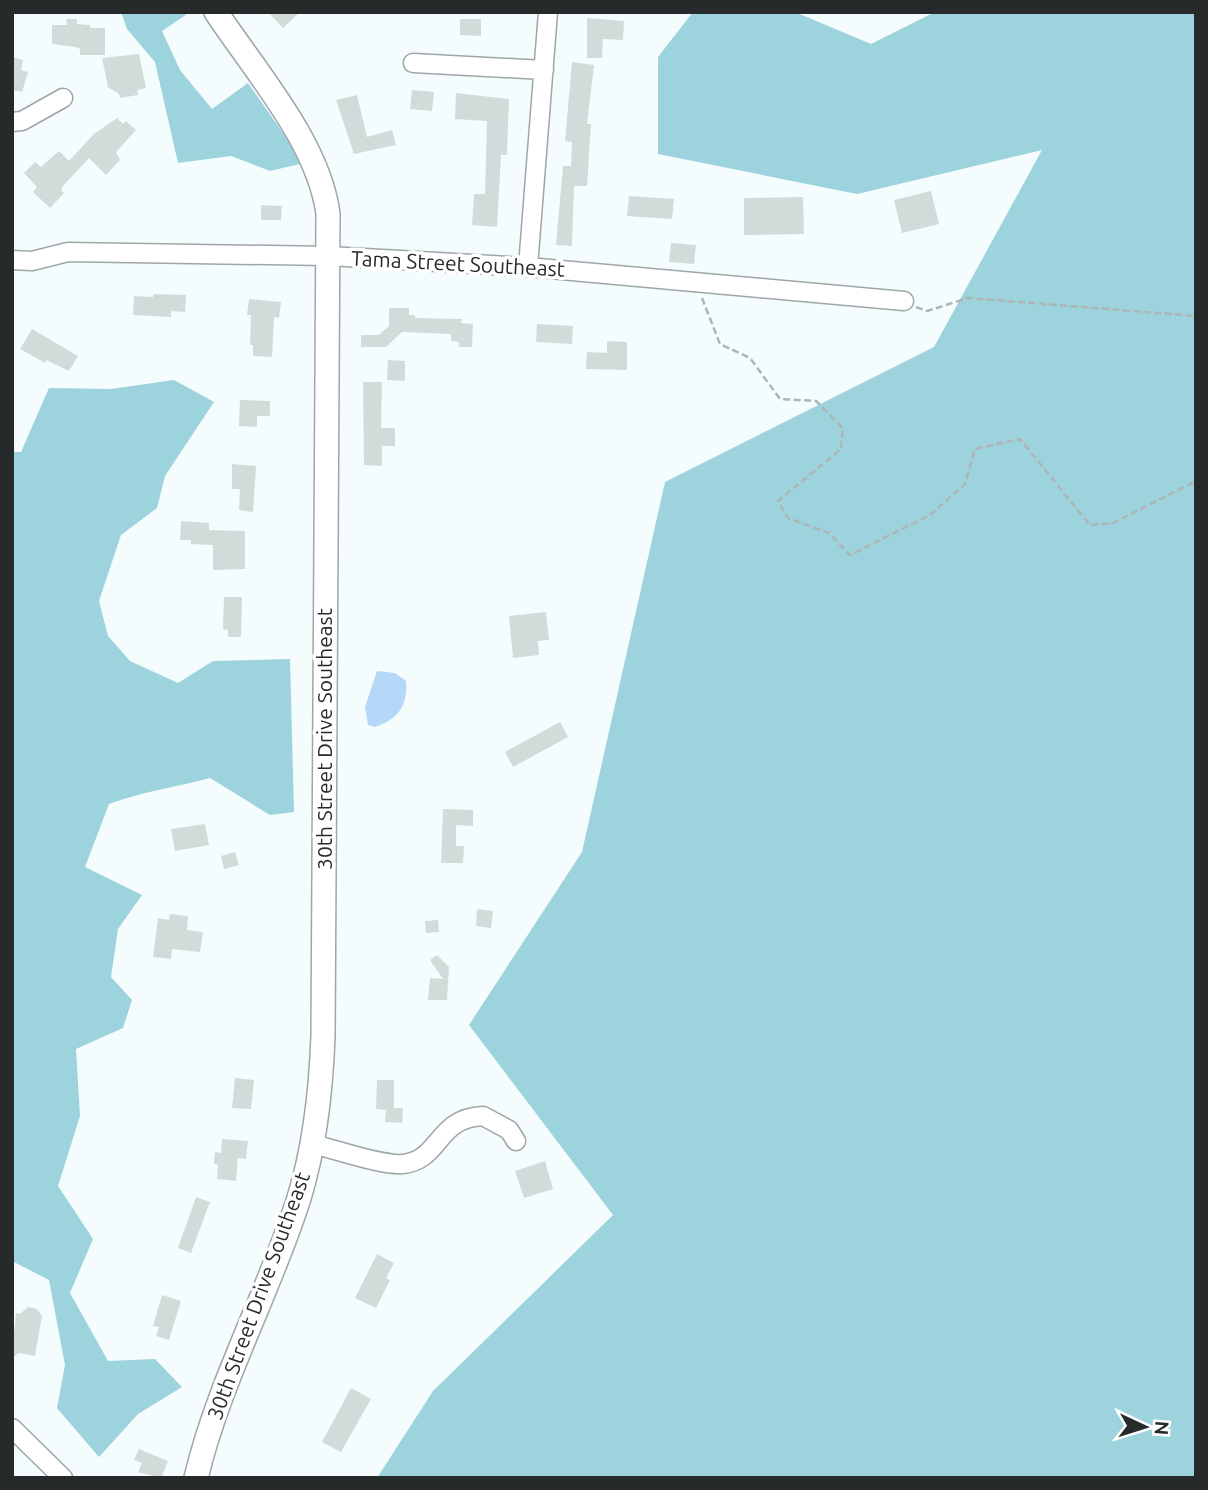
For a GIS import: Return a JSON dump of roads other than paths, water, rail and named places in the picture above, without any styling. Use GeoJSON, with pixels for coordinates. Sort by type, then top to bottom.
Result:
{"type":"FeatureCollection","features":[{"type":"Feature","properties":{"kind":"main road","name":"30th Street Drive Southeast"},"geometry":{"type":"LineString","coordinates":[[196,1478],[208,1433],[299,1198],[318,1115],[323,1036],[328,214],[317,168],[216,12]]}},
{"type":"Feature","properties":{"kind":"street"},"geometry":{"type":"LineString","coordinates":[[528,267],[548,12]]}},
{"type":"Feature","properties":{"kind":"street"},"geometry":{"type":"LineString","coordinates":[[412,63],[544,70]]}},
{"type":"Feature","properties":{"kind":"street"},"geometry":{"type":"LineString","coordinates":[[12,122],[22,121],[63,97]]}},
{"type":"Feature","properties":{"kind":"street","name":"Tama Street Southeast"},"geometry":{"type":"LineString","coordinates":[[12,260],[32,261],[68,252],[328,256],[528,267],[904,301]]}},
{"type":"Feature","properties":{"kind":"street"},"geometry":{"type":"LineString","coordinates":[[312,1144],[383,1163],[401,1164],[423,1157],[456,1121],[483,1116],[509,1130],[516,1142]]}},
{"type":"Feature","properties":{"kind":"street"},"geometry":{"type":"LineString","coordinates":[[12,1428],[63,1478]]}}]}
